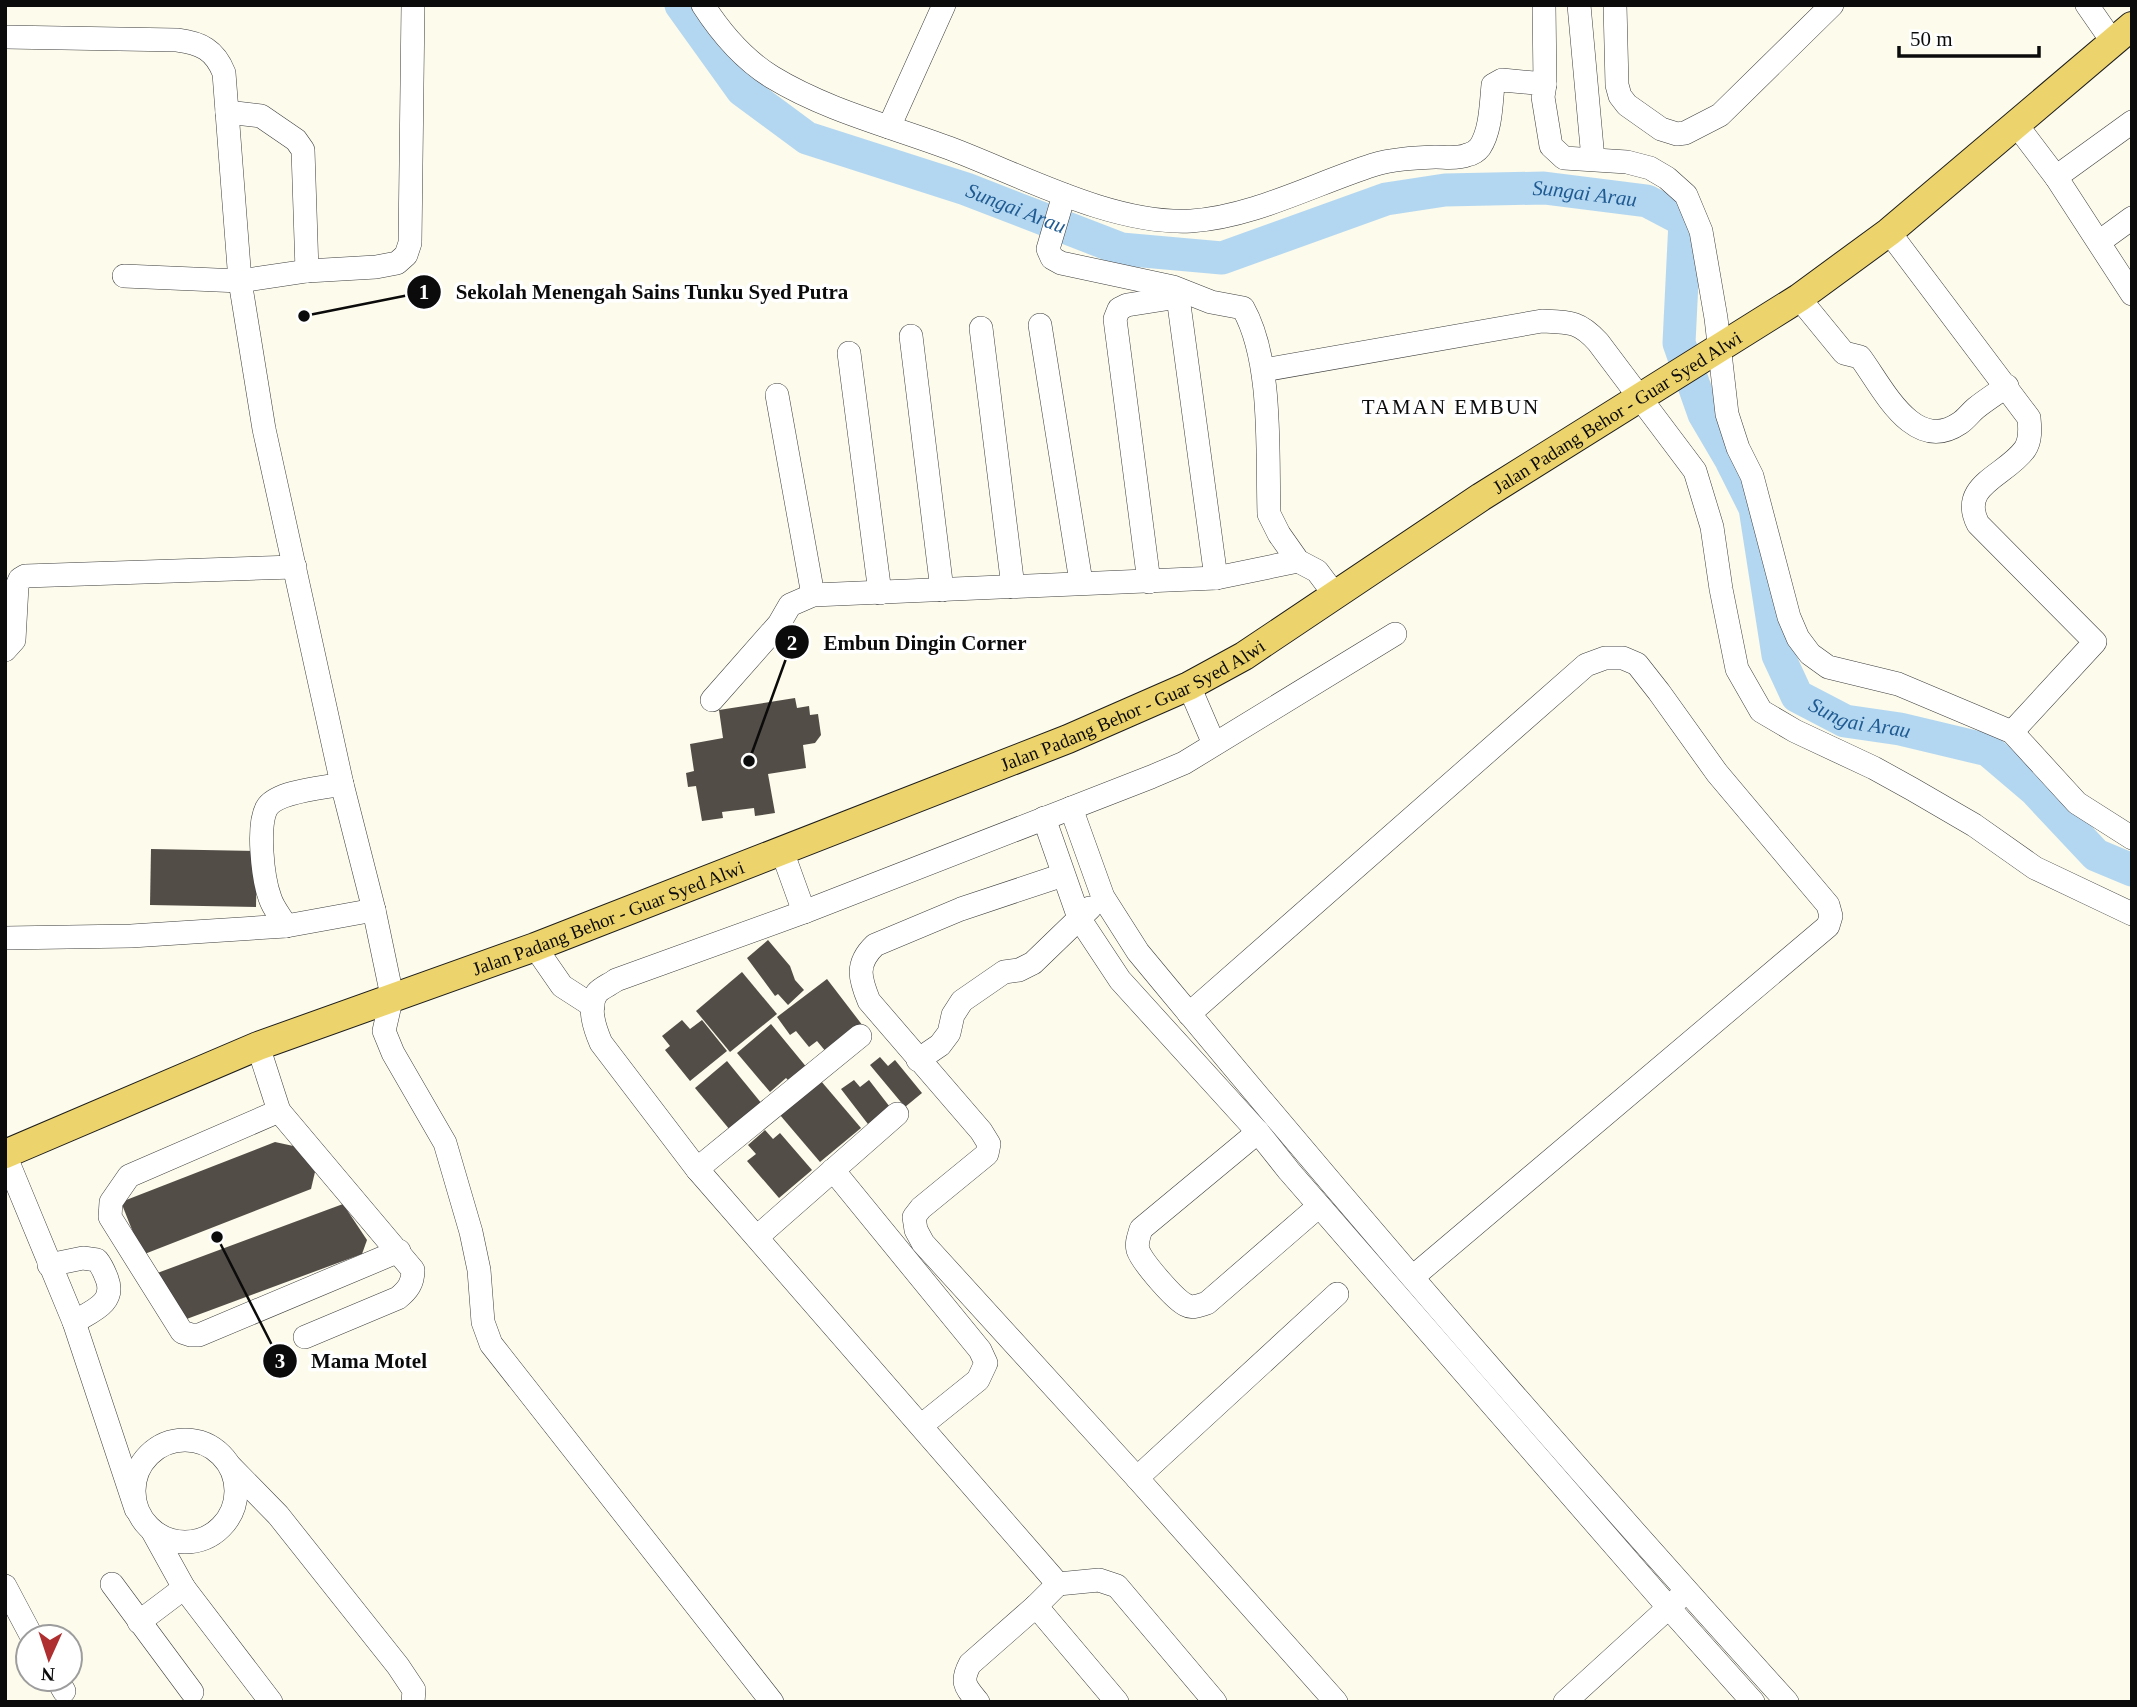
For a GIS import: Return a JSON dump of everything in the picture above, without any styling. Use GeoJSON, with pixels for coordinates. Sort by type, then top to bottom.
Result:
{"type":"FeatureCollection","features":[{"type":"Feature","properties":{"kind":"main road","name":"Jalan Padang Behor - Guar Syed Alwi"},"geometry":{"type":"LineString","coordinates":[[5,1154],[258,1046],[535,947],[1068,739],[1189,686],[1244,656],[1481,496],[1799,298],[1889,232],[2122,33]]}},
{"type":"Feature","properties":{"kind":"street"},"geometry":{"type":"LineString","coordinates":[[124,276],[240,281],[307,271],[376,267],[397,263],[406,255],[410,243],[413,5]]}},
{"type":"Feature","properties":{"kind":"street"},"geometry":{"type":"LineString","coordinates":[[703,5],[721,33],[770,75],[800,93],[950,149],[1063,200],[1151,218],[1190,221],[1223,216],[1295,195],[1376,164],[1416,158],[1465,156],[1479,150],[1486,135],[1493,85],[1502,80],[1542,83]]}},
{"type":"Feature","properties":{"kind":"street"},"geometry":{"type":"LineString","coordinates":[[889,127],[944,5]]}},
{"type":"Feature","properties":{"kind":"street"},"geometry":{"type":"LineString","coordinates":[[1545,5],[1542,83],[1550,146],[1564,158],[1628,162],[1650,168],[1667,178],[1686,195],[1701,231],[1727,414],[1738,448],[1752,476],[1789,617],[1798,638],[1810,654],[1828,667],[1898,684],[2012,732],[2077,803],[2132,838]]}},
{"type":"Feature","properties":{"kind":"street"},"geometry":{"type":"LineString","coordinates":[[1579,5],[1593,159]]}},
{"type":"Feature","properties":{"kind":"street"},"geometry":{"type":"LineString","coordinates":[[1615,5],[1617,85],[1620,96],[1627,105],[1661,130],[1676,134],[1685,133],[1720,115],[1832,5]]}},
{"type":"Feature","properties":{"kind":"street"},"geometry":{"type":"LineString","coordinates":[[2087,5],[2122,33]]}},
{"type":"Feature","properties":{"kind":"street"},"geometry":{"type":"LineString","coordinates":[[5,37],[195,42],[210,50],[219,60],[224,73],[240,281],[264,429],[392,996],[384,1031],[393,1053],[445,1143],[471,1232],[479,1270],[483,1322],[491,1344],[772,1702]]}},
{"type":"Feature","properties":{"kind":"street"},"geometry":{"type":"LineString","coordinates":[[227,111],[261,116],[296,140],[303,150],[307,271]]}},
{"type":"Feature","properties":{"kind":"street"},"geometry":{"type":"LineString","coordinates":[[2056,177],[2132,122]]}},
{"type":"Feature","properties":{"kind":"street"},"geometry":{"type":"LineString","coordinates":[[2015,123],[2056,177],[2132,294]]}},
{"type":"Feature","properties":{"kind":"street"},"geometry":{"type":"LineString","coordinates":[[1063,200],[1048,249],[1052,258],[1173,287],[1180,294],[1216,578]]}},
{"type":"Feature","properties":{"kind":"street"},"geometry":{"type":"LineString","coordinates":[[2099,242],[2132,218]]}},
{"type":"Feature","properties":{"kind":"street"},"geometry":{"type":"LineString","coordinates":[[1889,232],[2029,418],[2031,433],[2026,448],[1982,486],[1973,499],[1972,513],[1978,524],[2095,642],[2012,732]]}},
{"type":"Feature","properties":{"kind":"street"},"geometry":{"type":"LineString","coordinates":[[1149,582],[1115,319],[1119,309],[1127,305],[1180,294],[1243,308],[1264,370],[1269,514],[1298,561],[1317,571],[1335,595]]}},
{"type":"Feature","properties":{"kind":"street"},"geometry":{"type":"LineString","coordinates":[[1799,298],[1844,353],[1860,357],[1902,417],[1914,427],[1927,431],[1942,430],[1959,424],[1974,409],[2007,386]]}},
{"type":"Feature","properties":{"kind":"street"},"geometry":{"type":"LineString","coordinates":[[1264,370],[1542,321],[1568,322],[1581,326],[1590,333],[1642,397],[1695,471],[1712,527],[1737,669],[1761,711],[1794,731],[1912,789],[1974,825],[2035,868],[2132,914]]}},
{"type":"Feature","properties":{"kind":"street"},"geometry":{"type":"LineString","coordinates":[[1040,326],[1080,583]]}},
{"type":"Feature","properties":{"kind":"street"},"geometry":{"type":"LineString","coordinates":[[981,328],[1013,587]]}},
{"type":"Feature","properties":{"kind":"street"},"geometry":{"type":"LineString","coordinates":[[911,336],[942,590]]}},
{"type":"Feature","properties":{"kind":"street"},"geometry":{"type":"LineString","coordinates":[[849,353],[880,593]]}},
{"type":"Feature","properties":{"kind":"street"},"geometry":{"type":"LineString","coordinates":[[776,395],[813,595]]}},
{"type":"Feature","properties":{"kind":"street"},"geometry":{"type":"LineString","coordinates":[[712,700],[779,624],[790,605],[813,595],[1216,578],[1298,561]]}},
{"type":"Feature","properties":{"kind":"street"},"geometry":{"type":"LineString","coordinates":[[5,650],[14,640],[17,586],[25,576],[295,567]]}},
{"type":"Feature","properties":{"kind":"street"},"geometry":{"type":"LineString","coordinates":[[1058,1584],[697,1169],[601,1043],[594,1026],[593,1006],[597,993],[616,980],[804,912],[1184,763],[1395,634]]}},
{"type":"Feature","properties":{"kind":"street"},"geometry":{"type":"LineString","coordinates":[[1189,1014],[1586,665],[1605,658],[1623,658],[1637,664],[1717,772],[1828,905],[1831,916],[1828,926],[1414,1276]]}},
{"type":"Feature","properties":{"kind":"street"},"geometry":{"type":"LineString","coordinates":[[1189,686],[1213,744]]}},
{"type":"Feature","properties":{"kind":"street"},"geometry":{"type":"LineString","coordinates":[[286,926],[270,900],[264,874],[262,819],[269,805],[283,796],[342,784]]}},
{"type":"Feature","properties":{"kind":"street"},"geometry":{"type":"LineString","coordinates":[[1072,808],[1103,897],[1138,952],[1414,1276],[1686,1590],[1787,1702]]}},
{"type":"Feature","properties":{"kind":"street"},"geometry":{"type":"LineString","coordinates":[[1044,818],[1079,918],[1120,980],[1258,1132],[1319,1206],[1753,1702]]}},
{"type":"Feature","properties":{"kind":"street"},"geometry":{"type":"LineString","coordinates":[[782,851],[804,912]]}},
{"type":"Feature","properties":{"kind":"street"},"geometry":{"type":"LineString","coordinates":[[1063,875],[961,909],[875,945],[865,954],[861,969],[862,984],[869,1001],[981,1131],[989,1144],[987,1154],[920,1208],[914,1217],[916,1230],[923,1243],[1138,1478],[1336,1702]]}},
{"type":"Feature","properties":{"kind":"street"},"geometry":{"type":"LineString","coordinates":[[918,1060],[940,1045],[949,1033],[953,1015],[962,1001],[1004,972],[1019,970],[1033,963],[1103,897]]}},
{"type":"Feature","properties":{"kind":"street"},"geometry":{"type":"LineString","coordinates":[[5,938],[131,936],[286,926],[374,910]]}},
{"type":"Feature","properties":{"kind":"street"},"geometry":{"type":"LineString","coordinates":[[535,947],[562,986],[593,1006]]}},
{"type":"Feature","properties":{"kind":"street"},"geometry":{"type":"LineString","coordinates":[[697,1169],[860,1036]]}},
{"type":"Feature","properties":{"kind":"street"},"geometry":{"type":"LineString","coordinates":[[258,1046],[279,1111],[413,1270],[413,1280],[406,1292],[398,1298],[305,1337]]}},
{"type":"Feature","properties":{"kind":"street"},"geometry":{"type":"LineString","coordinates":[[279,1111],[130,1176],[111,1202],[110,1217],[182,1332],[199,1335],[399,1251]]}},
{"type":"Feature","properties":{"kind":"street"},"geometry":{"type":"LineString","coordinates":[[757,1237],[897,1114]]}},
{"type":"Feature","properties":{"kind":"street"},"geometry":{"type":"LineString","coordinates":[[1258,1132],[1141,1228],[1137,1240],[1144,1262],[1183,1304],[1193,1307],[1207,1303],[1319,1206]]}},
{"type":"Feature","properties":{"kind":"street"},"geometry":{"type":"LineString","coordinates":[[5,1154],[74,1322],[136,1508],[153,1532],[184,1588],[259,1697]]}},
{"type":"Feature","properties":{"kind":"street"},"geometry":{"type":"LineString","coordinates":[[833,1170],[980,1350],[986,1363],[978,1380],[922,1425]]}},
{"type":"Feature","properties":{"kind":"street"},"geometry":{"type":"LineString","coordinates":[[49,1265],[83,1258],[96,1260],[103,1267],[110,1295],[104,1304],[74,1322]]}},
{"type":"Feature","properties":{"kind":"street"},"geometry":{"type":"LineString","coordinates":[[1138,1478],[1337,1294]]}},
{"type":"Feature","properties":{"kind":"street"},"geometry":{"type":"LineString","coordinates":[[136,1508],[133,1493],[135,1477],[142,1462],[154,1451],[168,1443],[184,1441],[200,1443],[214,1450],[278,1515],[390,1655],[414,1690],[413,1702]]}},
{"type":"Feature","properties":{"kind":"street"},"geometry":{"type":"LineString","coordinates":[[153,1532],[184,1542],[200,1540],[220,1527],[233,1507],[236,1492],[233,1476],[226,1462]]}},
{"type":"Feature","properties":{"kind":"street"},"geometry":{"type":"LineString","coordinates":[[978,1702],[966,1687],[964,1675],[970,1664],[1037,1606],[1058,1584],[1099,1580],[1117,1586],[1215,1702]]}},
{"type":"Feature","properties":{"kind":"street"},"geometry":{"type":"LineString","coordinates":[[111,1584],[192,1692]]}},
{"type":"Feature","properties":{"kind":"street"},"geometry":{"type":"LineString","coordinates":[[5,1586],[25,1623]]}},
{"type":"Feature","properties":{"kind":"street"},"geometry":{"type":"LineString","coordinates":[[139,1622],[184,1588]]}},
{"type":"Feature","properties":{"kind":"street"},"geometry":{"type":"LineString","coordinates":[[1565,1702],[1686,1590]]}},
{"type":"Feature","properties":{"kind":"street"},"geometry":{"type":"LineString","coordinates":[[1037,1606],[1117,1702]]}},
{"type":"Feature","properties":{"kind":"building"},"geometry":{"type":"Polygon","coordinates":[[[795,698],[797,708],[809,706],[810,715],[818,714],[821,735],[815,743],[803,745],[806,768],[768,774],[775,813],[755,816],[754,808],[722,812],[723,818],[702,821],[696,786],[688,787],[686,773],[694,771],[690,744],[723,738],[719,710],[795,698]]]}},
{"type":"Feature","properties":{"kind":"building"},"geometry":{"type":"Polygon","coordinates":[[[151,849],[257,851],[256,907],[150,905],[151,849]]]}},
{"type":"Feature","properties":{"kind":"building"},"geometry":{"type":"Polygon","coordinates":[[[768,940],[790,966],[795,980],[804,990],[788,1005],[778,994],[775,996],[747,958],[768,940]]]}},
{"type":"Feature","properties":{"kind":"building"},"geometry":{"type":"Polygon","coordinates":[[[742,972],[777,1014],[730,1052],[696,1011],[742,972]]]}},
{"type":"Feature","properties":{"kind":"building"},"geometry":{"type":"Polygon","coordinates":[[[827,979],[863,1026],[827,1053],[817,1041],[809,1047],[796,1031],[790,1035],[777,1017],[827,979]]]}},
{"type":"Feature","properties":{"kind":"building"},"geometry":{"type":"Polygon","coordinates":[[[682,1020],[690,1029],[702,1020],[727,1051],[690,1081],[665,1050],[670,1046],[662,1036],[682,1020]]]}},
{"type":"Feature","properties":{"kind":"building"},"geometry":{"type":"Polygon","coordinates":[[[771,1024],[808,1069],[791,1083],[786,1078],[770,1092],[737,1053],[771,1024]]]}},
{"type":"Feature","properties":{"kind":"building"},"geometry":{"type":"Polygon","coordinates":[[[880,1057],[888,1066],[895,1060],[922,1093],[905,1107],[870,1065],[880,1057]]]}},
{"type":"Feature","properties":{"kind":"building"},"geometry":{"type":"Polygon","coordinates":[[[727,1061],[762,1104],[730,1130],[695,1088],[727,1061]]]}},
{"type":"Feature","properties":{"kind":"building"},"geometry":{"type":"Polygon","coordinates":[[[854,1080],[860,1087],[869,1080],[893,1111],[871,1128],[841,1089],[854,1080]]]}},
{"type":"Feature","properties":{"kind":"building"},"geometry":{"type":"Polygon","coordinates":[[[821,1081],[861,1128],[820,1162],[780,1115],[821,1081]]]}},
{"type":"Feature","properties":{"kind":"building"},"geometry":{"type":"Polygon","coordinates":[[[765,1130],[773,1139],[780,1133],[812,1170],[779,1198],[747,1161],[756,1154],[748,1145],[765,1130]]]}},
{"type":"Feature","properties":{"kind":"building"},"geometry":{"type":"Polygon","coordinates":[[[275,1142],[298,1147],[315,1172],[311,1189],[142,1255],[121,1202],[275,1142]]]}},
{"type":"Feature","properties":{"kind":"building"},"geometry":{"type":"Polygon","coordinates":[[[343,1204],[367,1240],[362,1254],[184,1320],[152,1275],[343,1204]]]}},
{"type":"Feature","properties":{"kind":"waterway","name":"Sungai Arau"},"geometry":{"type":"LineString","coordinates":[[681,5],[742,90],[807,138],[966,189],[1121,249],[1222,258],[1386,199],[1445,190],[1544,188],[1647,201],[1685,221],[1679,343],[1704,414],[1755,508],[1778,655],[1797,696],[1845,721],[1900,729],[1988,750],[2035,790],[2096,855],[2132,870]]}},
{"type":"Feature","properties":{"kind":"place","name":"Sekolah Menengah Sains Tunku Syed Putra"},"geometry":{"type":"Point","coordinates":[304,316]}},
{"type":"Feature","properties":{"kind":"place","name":"Embun Dingin Corner"},"geometry":{"type":"Point","coordinates":[749,761]}},
{"type":"Feature","properties":{"kind":"place","name":"Mama Motel"},"geometry":{"type":"Point","coordinates":[217,1237]}},
{"type":"Feature","properties":{"kind":"district","name":"TAMAN EMBUN"},"geometry":{"type":"Point","coordinates":[1451,407]}}]}
